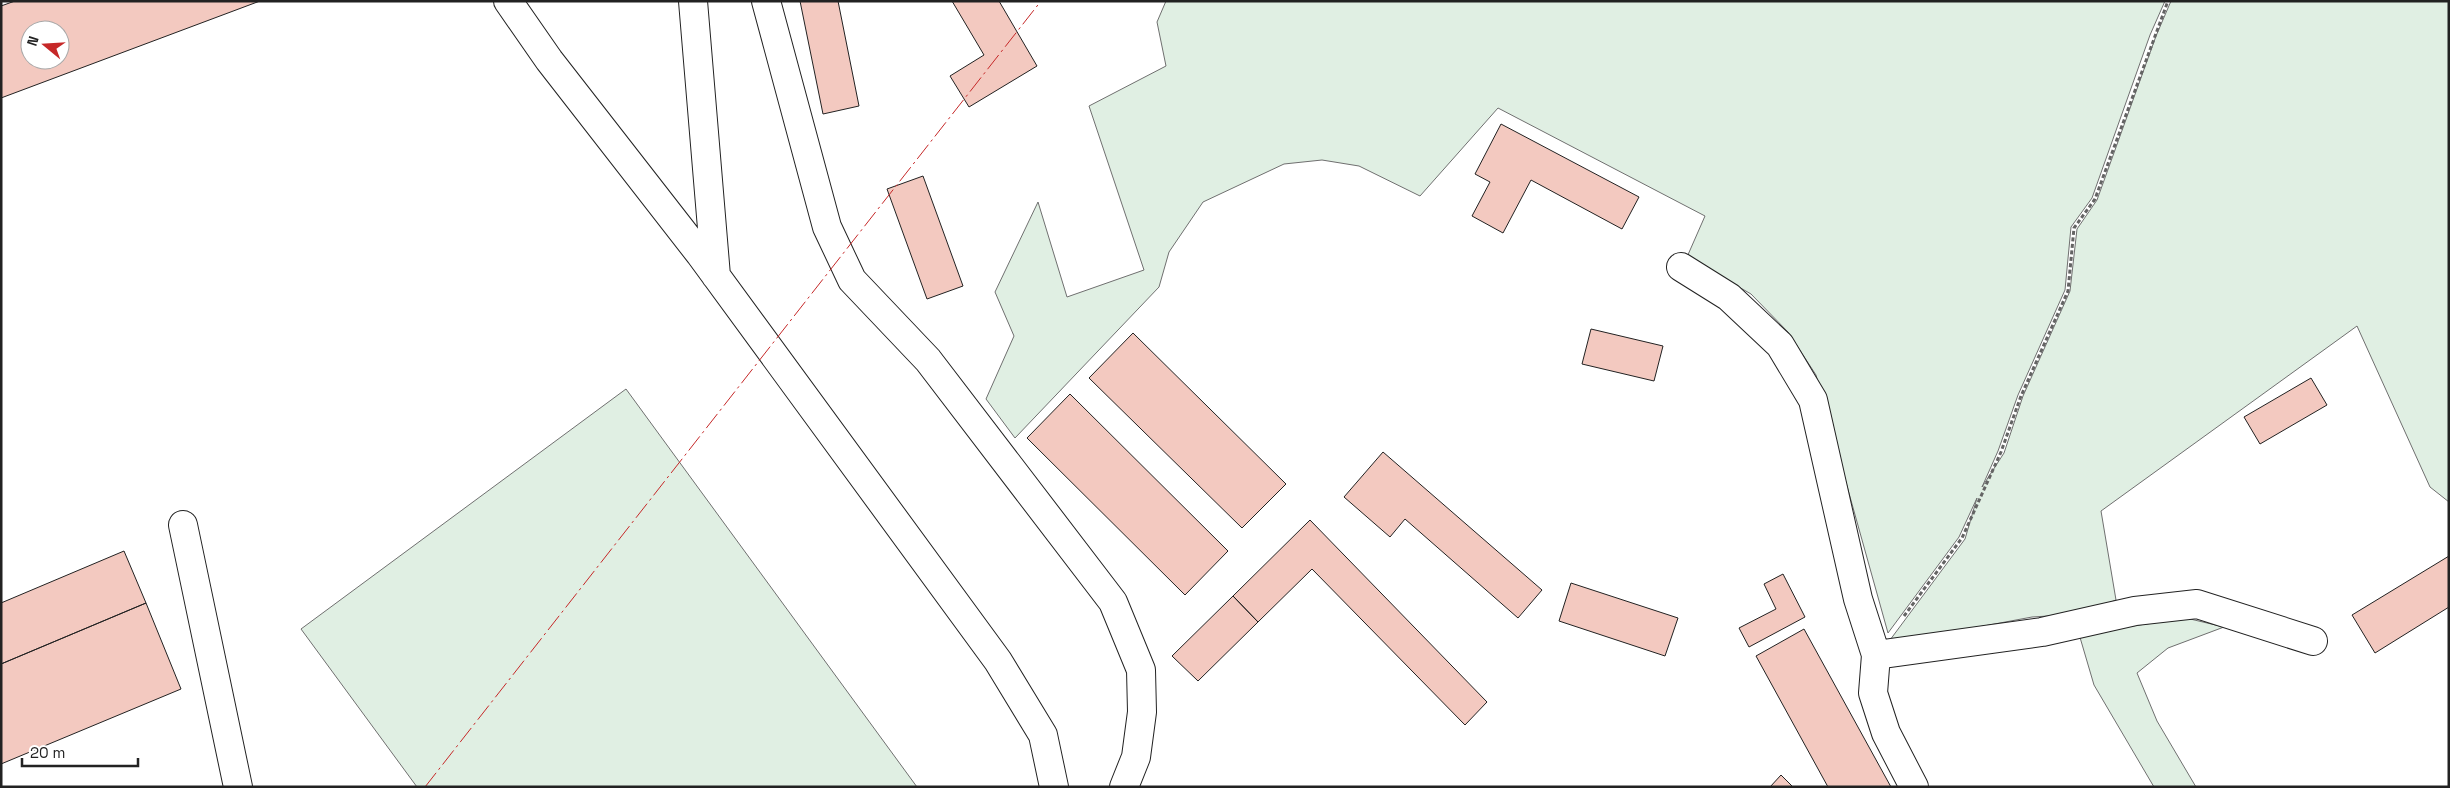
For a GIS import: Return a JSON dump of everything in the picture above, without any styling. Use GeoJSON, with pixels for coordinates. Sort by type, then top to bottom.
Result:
{"type":"FeatureCollection","features":[{"type":"Feature","properties":{"kind":"street"},"geometry":{"type":"LineString","coordinates":[[508,1],[549,60],[716,276],[998,662],[1043,734],[1054,787]]}},
{"type":"Feature","properties":{"kind":"street"},"geometry":{"type":"LineString","coordinates":[[692,1],[716,276]]}},
{"type":"Feature","properties":{"kind":"street"},"geometry":{"type":"LineString","coordinates":[[766,1],[827,227],[852,280],[928,360],[1113,602],[1141,670],[1142,712],[1136,758],[1124,787]]}},
{"type":"Feature","properties":{"kind":"street"},"geometry":{"type":"LineString","coordinates":[[1682,268],[1730,297],[1780,345],[1813,400],[1858,599],[1876,655],[1873,693],[1886,733],[1914,787]]}},
{"type":"Feature","properties":{"kind":"street"},"geometry":{"type":"LineString","coordinates":[[183,525],[238,787]]}},
{"type":"Feature","properties":{"kind":"street"},"geometry":{"type":"LineString","coordinates":[[1876,655],[2042,632],[2135,611],[2197,604],[2313,641]]}},
{"type":"Feature","properties":{"kind":"path"},"geometry":{"type":"LineString","coordinates":[[1876,655],[1962,538],[2001,452],[2024,388],[2068,291],[2074,228],[2095,199],[2168,1]]}},
{"type":"Feature","properties":{"kind":"green space"},"geometry":{"type":"Polygon","coordinates":[[[1166,1],[2165,1],[2150,35],[2092,198],[2071,227],[2065,290],[2018,395],[1998,451],[1982,487],[2004,453],[2023,396],[2070,291],[2077,229],[2097,200],[2156,36],[2171,1],[2449,1],[2449,502],[2430,487],[2357,326],[2101,511],[2116,600],[2081,614],[2032,617],[1925,637],[1890,640],[1965,539],[1977,498],[1959,537],[1888,633],[1816,375],[1788,332],[1751,294],[1687,257],[1705,216],[1498,108],[1420,196],[1359,166],[1322,160],[1284,164],[1203,202],[1169,252],[1159,287],[1015,438],[986,399],[1014,336],[995,292],[1038,202],[1067,297],[1144,270],[1089,106],[1166,66],[1157,22],[1166,1]]]}},
{"type":"Feature","properties":{"kind":"green space"},"geometry":{"type":"Polygon","coordinates":[[[626,389],[917,787],[417,787],[301,629],[626,389]]]}},
{"type":"Feature","properties":{"kind":"green space"},"geometry":{"type":"Polygon","coordinates":[[[2186,618],[2224,627],[2168,648],[2137,673],[2157,721],[2196,787],[2154,787],[2094,685],[2079,634],[2186,618]]]}},
{"type":"Feature","properties":{"kind":"building"},"geometry":{"type":"Polygon","coordinates":[[[15,1],[260,1],[1,98],[1,6],[15,1]]]}},
{"type":"Feature","properties":{"kind":"building"},"geometry":{"type":"Polygon","coordinates":[[[800,1],[838,1],[859,106],[823,114],[800,1]]]}},
{"type":"Feature","properties":{"kind":"building"},"geometry":{"type":"Polygon","coordinates":[[[952,1],[999,1],[1037,66],[969,107],[950,76],[984,55],[952,1]]]}},
{"type":"Feature","properties":{"kind":"building"},"geometry":{"type":"Polygon","coordinates":[[[1501,124],[1639,197],[1622,229],[1531,180],[1503,233],[1472,216],[1490,182],[1475,174],[1501,124]]]}},
{"type":"Feature","properties":{"kind":"building"},"geometry":{"type":"Polygon","coordinates":[[[923,176],[963,286],[927,299],[887,189],[923,176]]]}},
{"type":"Feature","properties":{"kind":"building"},"geometry":{"type":"Polygon","coordinates":[[[1591,329],[1663,346],[1654,381],[1582,364],[1591,329]]]}},
{"type":"Feature","properties":{"kind":"building"},"geometry":{"type":"Polygon","coordinates":[[[1133,333],[1286,484],[1242,528],[1089,378],[1133,333]]]}},
{"type":"Feature","properties":{"kind":"building"},"geometry":{"type":"Polygon","coordinates":[[[2311,378],[2327,405],[2260,444],[2244,417],[2311,378]]]}},
{"type":"Feature","properties":{"kind":"building"},"geometry":{"type":"Polygon","coordinates":[[[1070,394],[1228,551],[1185,595],[1027,438],[1070,394]]]}},
{"type":"Feature","properties":{"kind":"building"},"geometry":{"type":"Polygon","coordinates":[[[1383,452],[1542,590],[1518,618],[1405,519],[1390,537],[1344,497],[1383,452]]]}},
{"type":"Feature","properties":{"kind":"building"},"geometry":{"type":"Polygon","coordinates":[[[1310,520],[1487,702],[1465,725],[1312,569],[1258,622],[1233,596],[1310,520]]]}},
{"type":"Feature","properties":{"kind":"building"},"geometry":{"type":"Polygon","coordinates":[[[124,551],[146,603],[1,664],[1,603],[124,551]]]}},
{"type":"Feature","properties":{"kind":"building"},"geometry":{"type":"Polygon","coordinates":[[[2449,556],[2449,607],[2375,653],[2352,615],[2449,556]]]}},
{"type":"Feature","properties":{"kind":"building"},"geometry":{"type":"Polygon","coordinates":[[[1783,574],[1805,617],[1749,647],[1739,628],[1776,609],[1764,584],[1783,574]]]}},
{"type":"Feature","properties":{"kind":"building"},"geometry":{"type":"Polygon","coordinates":[[[1571,583],[1678,618],[1665,656],[1559,621],[1571,583]]]}},
{"type":"Feature","properties":{"kind":"building"},"geometry":{"type":"Polygon","coordinates":[[[1233,596],[1258,622],[1198,681],[1172,656],[1233,596]]]}},
{"type":"Feature","properties":{"kind":"building"},"geometry":{"type":"Polygon","coordinates":[[[146,603],[181,689],[1,764],[1,664],[146,603]]]}},
{"type":"Feature","properties":{"kind":"building"},"geometry":{"type":"Polygon","coordinates":[[[1804,629],[1891,787],[1828,787],[1756,656],[1804,629]]]}},
{"type":"Feature","properties":{"kind":"building"},"geometry":{"type":"Polygon","coordinates":[[[1781,775],[1793,787],[1770,787],[1781,775]]]}},
{"type":"Feature","properties":{"kind":"power"},"geometry":{"type":"LineString","coordinates":[[425,787],[1041,1]]}}]}
